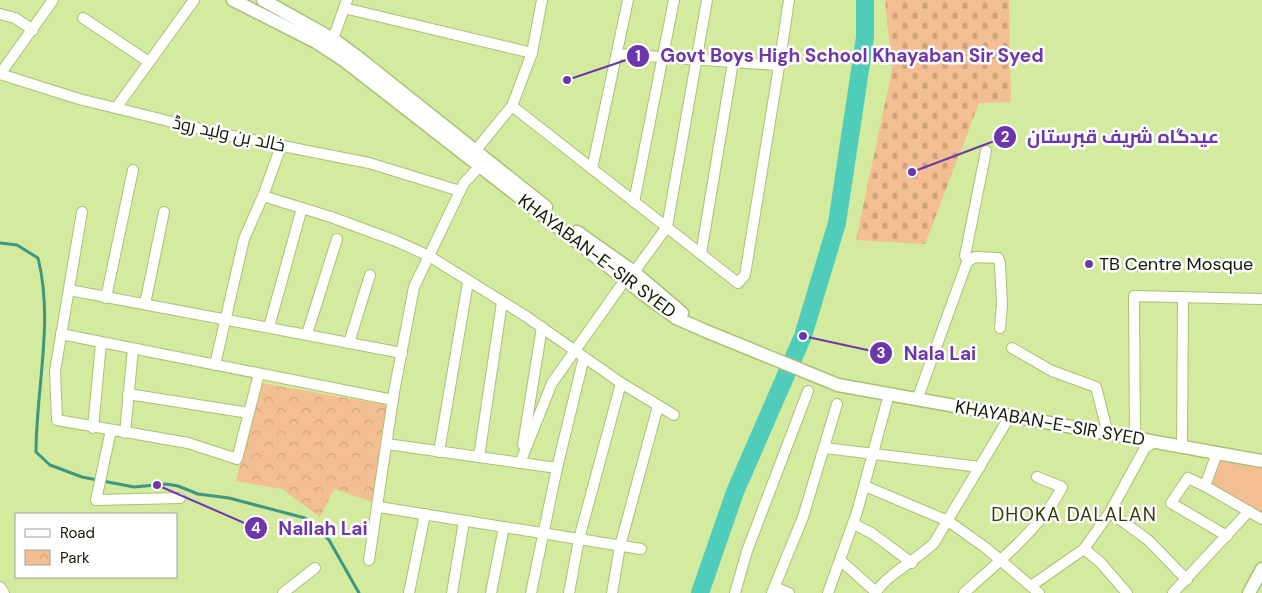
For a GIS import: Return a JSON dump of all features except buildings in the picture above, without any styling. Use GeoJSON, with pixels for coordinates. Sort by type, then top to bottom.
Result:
{"type":"FeatureCollection","features":[{"type":"Feature","properties":{"kind":"main road","name":"KHAYABAN-E-SIR SYED"},"geometry":{"type":"LineString","coordinates":[[233,0],[316,42],[345,61],[480,166],[629,276]]}},
{"type":"Feature","properties":{"kind":"main road","name":"KHAYABAN-E-SIR SYED"},"geometry":{"type":"LineString","coordinates":[[263,0],[333,39],[476,150],[629,276],[676,318],[692,323],[708,332],[838,386],[1262,461]]}},
{"type":"Feature","properties":{"kind":"main road"},"geometry":{"type":"LineString","coordinates":[[1254,588],[1262,569]]}},
{"type":"Feature","properties":{"kind":"street"},"geometry":{"type":"LineString","coordinates":[[0,74],[54,0]]}},
{"type":"Feature","properties":{"kind":"street"},"geometry":{"type":"LineString","coordinates":[[116,108],[194,0]]}},
{"type":"Feature","properties":{"kind":"street"},"geometry":{"type":"LineString","coordinates":[[476,150],[512,106],[532,53],[542,0]]}},
{"type":"Feature","properties":{"kind":"street"},"geometry":{"type":"LineString","coordinates":[[592,168],[618,54],[628,0]]}},
{"type":"Feature","properties":{"kind":"street"},"geometry":{"type":"LineString","coordinates":[[634,202],[674,0]]}},
{"type":"Feature","properties":{"kind":"street"},"geometry":{"type":"LineString","coordinates":[[520,463],[552,383],[666,227],[698,60],[707,0]]}},
{"type":"Feature","properties":{"kind":"street"},"geometry":{"type":"LineString","coordinates":[[512,106],[738,283],[745,275],[789,0]]}},
{"type":"Feature","properties":{"kind":"street"},"geometry":{"type":"LineString","coordinates":[[333,39],[346,4],[532,53]]}},
{"type":"Feature","properties":{"kind":"street"},"geometry":{"type":"LineString","coordinates":[[0,14],[15,18],[33,30]]}},
{"type":"Feature","properties":{"kind":"street"},"geometry":{"type":"LineString","coordinates":[[83,18],[149,62]]}},
{"type":"Feature","properties":{"kind":"street"},"geometry":{"type":"LineString","coordinates":[[618,54],[775,65],[780,60]]}},
{"type":"Feature","properties":{"kind":"street"},"geometry":{"type":"LineString","coordinates":[[701,254],[733,62]]}},
{"type":"Feature","properties":{"kind":"street","name":"خالد بن ولید روڈ"},"geometry":{"type":"LineString","coordinates":[[0,74],[116,108],[281,146],[369,163],[460,191]]}},
{"type":"Feature","properties":{"kind":"street"},"geometry":{"type":"LineString","coordinates":[[215,365],[244,239],[263,196],[281,146]]}},
{"type":"Feature","properties":{"kind":"street"},"geometry":{"type":"LineString","coordinates":[[970,260],[965,256],[986,150]]}},
{"type":"Feature","properties":{"kind":"street"},"geometry":{"type":"LineString","coordinates":[[369,560],[379,507],[393,400],[414,287],[460,191],[480,166]]}},
{"type":"Feature","properties":{"kind":"street"},"geometry":{"type":"LineString","coordinates":[[106,298],[133,170]]}},
{"type":"Feature","properties":{"kind":"street"},"geometry":{"type":"LineString","coordinates":[[263,196],[387,238],[429,256],[542,327],[621,384],[674,415]]}},
{"type":"Feature","properties":{"kind":"street"},"geometry":{"type":"LineString","coordinates":[[269,327],[302,208]]}},
{"type":"Feature","properties":{"kind":"street"},"geometry":{"type":"LineString","coordinates":[[82,212],[56,370],[57,420],[93,428],[188,443],[237,458],[259,374]]}},
{"type":"Feature","properties":{"kind":"street"},"geometry":{"type":"LineString","coordinates":[[145,304],[164,212]]}},
{"type":"Feature","properties":{"kind":"street"},"geometry":{"type":"LineString","coordinates":[[307,334],[337,239]]}},
{"type":"Feature","properties":{"kind":"street"},"geometry":{"type":"LineString","coordinates":[[917,400],[967,262],[975,258],[998,258],[1002,290],[1000,328]]}},
{"type":"Feature","properties":{"kind":"street"},"geometry":{"type":"LineString","coordinates":[[350,342],[370,275]]}},
{"type":"Feature","properties":{"kind":"street"},"geometry":{"type":"LineString","coordinates":[[439,452],[468,282]]}},
{"type":"Feature","properties":{"kind":"street"},"geometry":{"type":"LineString","coordinates":[[69,290],[226,318],[402,353]]}},
{"type":"Feature","properties":{"kind":"street"},"geometry":{"type":"LineString","coordinates":[[1135,438],[1134,296],[1262,299]]}},
{"type":"Feature","properties":{"kind":"street"},"geometry":{"type":"LineString","coordinates":[[1182,447],[1183,298]]}},
{"type":"Feature","properties":{"kind":"street"},"geometry":{"type":"LineString","coordinates":[[480,457],[502,302]]}},
{"type":"Feature","properties":{"kind":"street"},"geometry":{"type":"LineString","coordinates":[[520,463],[542,327]]}},
{"type":"Feature","properties":{"kind":"street"},"geometry":{"type":"LineString","coordinates":[[62,334],[393,400]]}},
{"type":"Feature","properties":{"kind":"street"},"geometry":{"type":"LineString","coordinates":[[93,428],[102,343]]}},
{"type":"Feature","properties":{"kind":"street"},"geometry":{"type":"LineString","coordinates":[[1012,348],[1052,371],[1096,387],[1108,434]]}},
{"type":"Feature","properties":{"kind":"street"},"geometry":{"type":"LineString","coordinates":[[125,433],[133,349]]}},
{"type":"Feature","properties":{"kind":"street"},"geometry":{"type":"LineString","coordinates":[[531,593],[545,534],[557,468],[584,357]]}},
{"type":"Feature","properties":{"kind":"street"},"geometry":{"type":"LineString","coordinates":[[569,593],[580,539],[621,384]]}},
{"type":"Feature","properties":{"kind":"street"},"geometry":{"type":"LineString","coordinates":[[735,593],[747,551],[808,391]]}},
{"type":"Feature","properties":{"kind":"street"},"geometry":{"type":"LineString","coordinates":[[128,394],[249,413]]}},
{"type":"Feature","properties":{"kind":"street"},"geometry":{"type":"LineString","coordinates":[[828,593],[854,524],[889,394]]}},
{"type":"Feature","properties":{"kind":"street"},"geometry":{"type":"LineString","coordinates":[[789,593],[774,590],[803,517],[837,404]]}},
{"type":"Feature","properties":{"kind":"street"},"geometry":{"type":"LineString","coordinates":[[612,593],[620,546],[658,406]]}},
{"type":"Feature","properties":{"kind":"street"},"geometry":{"type":"LineString","coordinates":[[841,561],[876,592],[912,563],[934,543],[1010,416]]}},
{"type":"Feature","properties":{"kind":"street"},"geometry":{"type":"LineString","coordinates":[[111,430],[96,500],[180,498]]}},
{"type":"Feature","properties":{"kind":"street"},"geometry":{"type":"LineString","coordinates":[[864,486],[948,521],[1001,560],[1035,590],[1084,549],[1110,512],[1145,448],[1154,442]]}},
{"type":"Feature","properties":{"kind":"street"},"geometry":{"type":"LineString","coordinates":[[387,444],[557,468]]}},
{"type":"Feature","properties":{"kind":"street"},"geometry":{"type":"LineString","coordinates":[[825,448],[980,467]]}},
{"type":"Feature","properties":{"kind":"street"},"geometry":{"type":"LineString","coordinates":[[1205,486],[1217,453]]}},
{"type":"Feature","properties":{"kind":"street"},"geometry":{"type":"LineString","coordinates":[[964,593],[1001,560],[1052,507],[1062,487],[1037,477]]}},
{"type":"Feature","properties":{"kind":"street"},"geometry":{"type":"LineString","coordinates":[[1227,536],[1171,503],[1188,478],[1262,519]]}},
{"type":"Feature","properties":{"kind":"street"},"geometry":{"type":"LineString","coordinates":[[379,507],[642,549]]}},
{"type":"Feature","properties":{"kind":"street"},"geometry":{"type":"LineString","coordinates":[[1173,593],[1249,511]]}},
{"type":"Feature","properties":{"kind":"street"},"geometry":{"type":"LineString","coordinates":[[1110,512],[1148,540],[1187,580]]}},
{"type":"Feature","properties":{"kind":"street"},"geometry":{"type":"LineString","coordinates":[[410,593],[425,514]]}},
{"type":"Feature","properties":{"kind":"street"},"geometry":{"type":"LineString","coordinates":[[452,593],[464,520]]}},
{"type":"Feature","properties":{"kind":"street"},"geometry":{"type":"LineString","coordinates":[[854,524],[873,534],[912,563]]}},
{"type":"Feature","properties":{"kind":"street"},"geometry":{"type":"LineString","coordinates":[[491,593],[504,527]]}},
{"type":"Feature","properties":{"kind":"street"},"geometry":{"type":"LineString","coordinates":[[1084,549],[1100,562],[1127,593]]}},
{"type":"Feature","properties":{"kind":"street"},"geometry":{"type":"LineString","coordinates":[[283,593],[315,568]]}},
{"type":"Feature","properties":{"kind":"street"},"geometry":{"type":"LineString","coordinates":[[0,587],[4,593]]}},
{"type":"Feature","properties":{"kind":"green space"},"geometry":{"type":"Polygon","coordinates":[[[885,0],[1009,0],[1011,102],[979,103],[925,244],[856,240],[892,70],[885,0]]]}},
{"type":"Feature","properties":{"kind":"green space"},"geometry":{"type":"Polygon","coordinates":[[[261,383],[392,406],[379,504],[334,489],[320,517],[282,489],[236,481],[261,383]]]}},
{"type":"Feature","properties":{"kind":"green space"},"geometry":{"type":"Polygon","coordinates":[[[1217,453],[1262,461],[1262,519],[1205,486],[1217,453]]]}},
{"type":"Feature","properties":{"kind":"waterway"},"geometry":{"type":"LineString","coordinates":[[700,593],[735,492],[803,336],[837,223],[865,37],[865,0]]}},
{"type":"Feature","properties":{"kind":"waterway"},"geometry":{"type":"LineString","coordinates":[[0,243],[17,245],[38,258],[43,282],[43,355],[36,452],[50,465],[82,477],[134,487],[166,484],[178,486],[198,494],[229,498],[305,518],[329,540],[359,593]]}},
{"type":"Feature","properties":{"kind":"place","name":"Govt Boys High School Khayaban Sir Syed"},"geometry":{"type":"Point","coordinates":[567,80]}},
{"type":"Feature","properties":{"kind":"place","name":"عیدگاہ شریف قبرستان"},"geometry":{"type":"Point","coordinates":[912,172]}},
{"type":"Feature","properties":{"kind":"place","name":"TB Centre Mosque"},"geometry":{"type":"Point","coordinates":[1089,264]}},
{"type":"Feature","properties":{"kind":"place","name":"Nala Lai"},"geometry":{"type":"Point","coordinates":[803,336]}},
{"type":"Feature","properties":{"kind":"place","name":"Nallah Lai"},"geometry":{"type":"Point","coordinates":[157,485]}},
{"type":"Feature","properties":{"kind":"district","name":"DHOKA DALALAN"},"geometry":{"type":"Point","coordinates":[1074,514]}}]}
